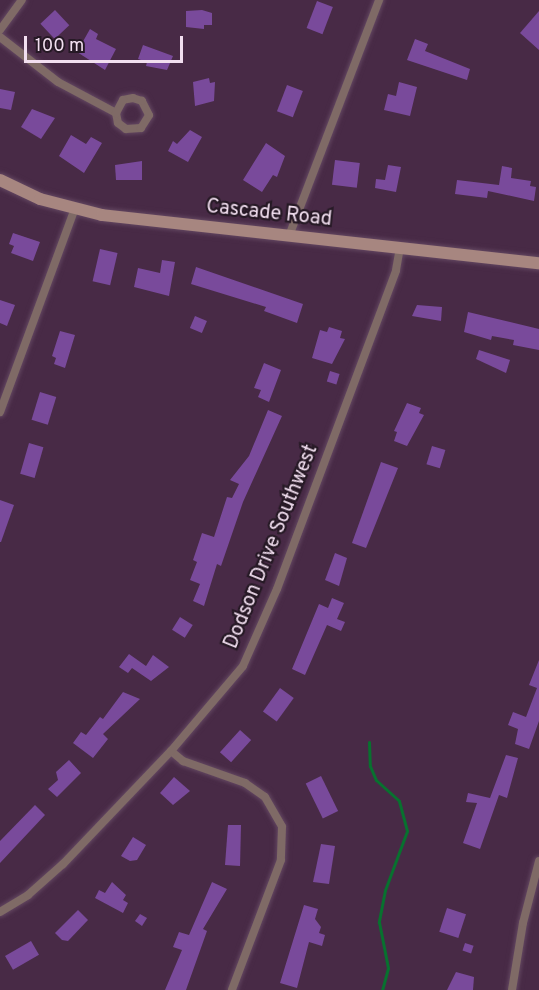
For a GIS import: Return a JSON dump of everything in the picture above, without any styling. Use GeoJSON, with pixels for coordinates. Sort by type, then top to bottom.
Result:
{"type":"FeatureCollection","features":[{"type":"Feature","properties":{"kind":"main road","name":"Cascade Road"},"geometry":{"type":"LineString","coordinates":[[0,180],[75,211],[539,263]]}},
{"type":"Feature","properties":{"kind":"street"},"geometry":{"type":"LineString","coordinates":[[0,30],[22,0]]}},
{"type":"Feature","properties":{"kind":"street"},"geometry":{"type":"LineString","coordinates":[[289,236],[293,216],[379,0]]}},
{"type":"Feature","properties":{"kind":"street"},"geometry":{"type":"LineString","coordinates":[[0,37],[58,82],[116,113]]}},
{"type":"Feature","properties":{"kind":"street"},"geometry":{"type":"LineString","coordinates":[[0,412],[75,211]]}},
{"type":"Feature","properties":{"kind":"street","name":"Dodson Drive Southwest"},"geometry":{"type":"LineString","coordinates":[[1,910],[28,895],[63,864],[171,751],[230,685],[254,645],[396,270],[400,248]]}},
{"type":"Feature","properties":{"kind":"street"},"geometry":{"type":"LineString","coordinates":[[171,751],[183,761],[245,783],[266,797],[282,826],[281,860],[232,990]]}},
{"type":"Feature","properties":{"kind":"street"},"geometry":{"type":"LineString","coordinates":[[512,990],[523,923],[539,861]]}},
{"type":"Feature","properties":{"kind":"building"},"geometry":{"type":"Polygon","coordinates":[[[317,1],[333,7],[322,34],[307,28],[317,1]]]}},
{"type":"Feature","properties":{"kind":"building"},"geometry":{"type":"Polygon","coordinates":[[[55,10],[69,25],[55,39],[40,24],[55,10]]]}},
{"type":"Feature","properties":{"kind":"building"},"geometry":{"type":"Polygon","coordinates":[[[202,10],[212,13],[212,25],[204,25],[204,29],[186,27],[186,11],[202,10]]]}},
{"type":"Feature","properties":{"kind":"building"},"geometry":{"type":"Polygon","coordinates":[[[539,11],[539,50],[520,33],[539,11]]]}},
{"type":"Feature","properties":{"kind":"building"},"geometry":{"type":"Polygon","coordinates":[[[90,29],[98,34],[96,39],[116,49],[105,70],[77,52],[90,29]]]}},
{"type":"Feature","properties":{"kind":"building"},"geometry":{"type":"Polygon","coordinates":[[[415,39],[428,44],[425,51],[470,69],[467,80],[407,60],[415,39]]]}},
{"type":"Feature","properties":{"kind":"building"},"geometry":{"type":"Polygon","coordinates":[[[143,45],[173,56],[167,70],[146,66],[147,62],[138,59],[143,45]]]}},
{"type":"Feature","properties":{"kind":"building"},"geometry":{"type":"Polygon","coordinates":[[[209,78],[210,83],[215,82],[214,101],[195,106],[193,82],[209,78]]]}},
{"type":"Feature","properties":{"kind":"building"},"geometry":{"type":"Polygon","coordinates":[[[399,82],[417,87],[410,116],[384,110],[388,94],[396,96],[399,82]]]}},
{"type":"Feature","properties":{"kind":"building"},"geometry":{"type":"Polygon","coordinates":[[[287,85],[303,91],[293,117],[277,111],[287,85]]]}},
{"type":"Feature","properties":{"kind":"building"},"geometry":{"type":"Polygon","coordinates":[[[0,89],[15,92],[11,110],[0,108],[0,89]]]}},
{"type":"Feature","properties":{"kind":"building"},"geometry":{"type":"Polygon","coordinates":[[[32,109],[55,118],[41,139],[21,127],[32,109]]]}},
{"type":"Feature","properties":{"kind":"building"},"geometry":{"type":"Polygon","coordinates":[[[190,130],[202,137],[188,162],[168,151],[173,141],[177,144],[190,130]]]}},
{"type":"Feature","properties":{"kind":"building"},"geometry":{"type":"Polygon","coordinates":[[[71,135],[86,144],[91,137],[102,143],[84,173],[59,156],[71,135]]]}},
{"type":"Feature","properties":{"kind":"building"},"geometry":{"type":"Polygon","coordinates":[[[266,143],[285,156],[277,177],[273,175],[262,192],[243,180],[266,143]]]}},
{"type":"Feature","properties":{"kind":"building"},"geometry":{"type":"Polygon","coordinates":[[[335,160],[360,163],[357,188],[332,185],[335,160]]]}},
{"type":"Feature","properties":{"kind":"building"},"geometry":{"type":"Polygon","coordinates":[[[142,161],[142,180],[116,180],[115,165],[142,161]]]}},
{"type":"Feature","properties":{"kind":"building"},"geometry":{"type":"Polygon","coordinates":[[[388,165],[401,167],[396,192],[375,188],[376,179],[385,180],[388,165]]]}},
{"type":"Feature","properties":{"kind":"building"},"geometry":{"type":"Polygon","coordinates":[[[502,166],[512,168],[511,178],[531,181],[530,186],[536,187],[534,201],[488,191],[487,198],[455,194],[457,180],[499,185],[502,166]]]}},
{"type":"Feature","properties":{"kind":"building"},"geometry":{"type":"Polygon","coordinates":[[[13,233],[40,242],[33,261],[11,253],[14,246],[9,244],[13,233]]]}},
{"type":"Feature","properties":{"kind":"building"},"geometry":{"type":"Polygon","coordinates":[[[100,249],[118,253],[110,285],[93,281],[100,249]]]}},
{"type":"Feature","properties":{"kind":"building"},"geometry":{"type":"Polygon","coordinates":[[[162,260],[175,262],[169,296],[134,287],[138,268],[160,273],[162,260]]]}},
{"type":"Feature","properties":{"kind":"building"},"geometry":{"type":"Polygon","coordinates":[[[196,267],[303,304],[297,323],[264,311],[266,307],[191,284],[196,267]]]}},
{"type":"Feature","properties":{"kind":"building"},"geometry":{"type":"Polygon","coordinates":[[[0,300],[15,305],[7,326],[0,323],[0,300]]]}},
{"type":"Feature","properties":{"kind":"building"},"geometry":{"type":"Polygon","coordinates":[[[417,305],[442,307],[441,321],[412,316],[417,305]]]}},
{"type":"Feature","properties":{"kind":"building"},"geometry":{"type":"Polygon","coordinates":[[[468,312],[539,329],[539,350],[513,345],[514,340],[492,336],[491,340],[464,332],[468,312]]]}},
{"type":"Feature","properties":{"kind":"building"},"geometry":{"type":"Polygon","coordinates":[[[195,316],[207,321],[202,333],[190,328],[195,316]]]}},
{"type":"Feature","properties":{"kind":"building"},"geometry":{"type":"Polygon","coordinates":[[[329,327],[342,331],[340,338],[345,339],[332,364],[312,358],[320,330],[327,332],[329,327]]]}},
{"type":"Feature","properties":{"kind":"building"},"geometry":{"type":"Polygon","coordinates":[[[60,331],[75,335],[65,368],[54,364],[56,358],[52,356],[60,331]]]}},
{"type":"Feature","properties":{"kind":"building"},"geometry":{"type":"Polygon","coordinates":[[[479,350],[510,360],[506,373],[476,359],[479,350]]]}},
{"type":"Feature","properties":{"kind":"building"},"geometry":{"type":"Polygon","coordinates":[[[264,363],[281,370],[269,402],[258,397],[261,390],[254,388],[264,363]]]}},
{"type":"Feature","properties":{"kind":"building"},"geometry":{"type":"Polygon","coordinates":[[[330,371],[340,374],[336,384],[327,382],[330,371]]]}},
{"type":"Feature","properties":{"kind":"building"},"geometry":{"type":"Polygon","coordinates":[[[40,392],[56,397],[48,425],[32,420],[40,392]]]}},
{"type":"Feature","properties":{"kind":"building"},"geometry":{"type":"Polygon","coordinates":[[[407,403],[421,408],[419,413],[424,415],[407,446],[394,441],[397,432],[394,431],[407,403]]]}},
{"type":"Feature","properties":{"kind":"building"},"geometry":{"type":"Polygon","coordinates":[[[268,410],[282,416],[243,502],[221,566],[217,564],[204,606],[193,601],[200,584],[190,580],[197,562],[193,560],[202,533],[214,537],[227,497],[232,498],[239,484],[230,480],[249,456],[268,410]]]}},
{"type":"Feature","properties":{"kind":"building"},"geometry":{"type":"Polygon","coordinates":[[[29,443],[43,447],[35,478],[20,474],[29,443]]]}},
{"type":"Feature","properties":{"kind":"building"},"geometry":{"type":"Polygon","coordinates":[[[432,446],[445,450],[440,468],[426,464],[432,446]]]}},
{"type":"Feature","properties":{"kind":"building"},"geometry":{"type":"Polygon","coordinates":[[[381,462],[398,468],[366,548],[352,543],[381,462]]]}},
{"type":"Feature","properties":{"kind":"building"},"geometry":{"type":"Polygon","coordinates":[[[0,500],[14,505],[1,542],[0,542],[0,500]]]}},
{"type":"Feature","properties":{"kind":"building"},"geometry":{"type":"Polygon","coordinates":[[[335,553],[347,558],[339,586],[325,580],[335,553]]]}},
{"type":"Feature","properties":{"kind":"building"},"geometry":{"type":"Polygon","coordinates":[[[332,598],[344,603],[337,619],[345,622],[341,631],[327,625],[305,675],[292,669],[319,604],[328,608],[332,598]]]}},
{"type":"Feature","properties":{"kind":"building"},"geometry":{"type":"Polygon","coordinates":[[[180,617],[193,625],[185,638],[172,630],[180,617]]]}},
{"type":"Feature","properties":{"kind":"building"},"geometry":{"type":"Polygon","coordinates":[[[129,654],[146,666],[153,655],[169,667],[151,681],[132,668],[128,673],[119,667],[129,654]]]}},
{"type":"Feature","properties":{"kind":"building"},"geometry":{"type":"Polygon","coordinates":[[[539,660],[539,721],[529,749],[515,744],[518,729],[508,725],[513,712],[526,717],[537,688],[529,685],[539,660]]]}},
{"type":"Feature","properties":{"kind":"building"},"geometry":{"type":"Polygon","coordinates":[[[280,688],[294,698],[277,721],[263,711],[280,688]]]}},
{"type":"Feature","properties":{"kind":"building"},"geometry":{"type":"Polygon","coordinates":[[[123,692],[140,699],[103,734],[108,739],[93,758],[73,743],[81,732],[86,735],[100,717],[103,719],[123,692]]]}},
{"type":"Feature","properties":{"kind":"building"},"geometry":{"type":"Polygon","coordinates":[[[240,730],[251,740],[231,762],[220,752],[240,730]]]}},
{"type":"Feature","properties":{"kind":"building"},"geometry":{"type":"Polygon","coordinates":[[[506,755],[518,758],[507,798],[499,795],[480,849],[463,843],[477,803],[466,802],[468,793],[490,798],[506,755]]]}},
{"type":"Feature","properties":{"kind":"building"},"geometry":{"type":"Polygon","coordinates":[[[69,760],[81,773],[57,797],[48,789],[58,780],[56,772],[69,760]]]}},
{"type":"Feature","properties":{"kind":"building"},"geometry":{"type":"Polygon","coordinates":[[[321,776],[338,811],[323,819],[306,783],[321,776]]]}},
{"type":"Feature","properties":{"kind":"building"},"geometry":{"type":"Polygon","coordinates":[[[174,777],[190,791],[173,805],[160,793],[174,777]]]}},
{"type":"Feature","properties":{"kind":"building"},"geometry":{"type":"Polygon","coordinates":[[[35,805],[45,815],[0,863],[0,841],[35,805]]]}},
{"type":"Feature","properties":{"kind":"building"},"geometry":{"type":"Polygon","coordinates":[[[228,825],[241,825],[240,866],[225,865],[228,825]]]}},
{"type":"Feature","properties":{"kind":"building"},"geometry":{"type":"Polygon","coordinates":[[[133,837],[146,845],[137,860],[130,861],[121,856],[133,837]]]}},
{"type":"Feature","properties":{"kind":"building"},"geometry":{"type":"Polygon","coordinates":[[[321,844],[335,846],[329,884],[313,882],[321,844]]]}},
{"type":"Feature","properties":{"kind":"building"},"geometry":{"type":"Polygon","coordinates":[[[112,882],[126,895],[123,900],[128,903],[123,913],[95,898],[99,890],[105,893],[112,882]]]}},
{"type":"Feature","properties":{"kind":"building"},"geometry":{"type":"Polygon","coordinates":[[[212,882],[227,889],[203,929],[207,931],[186,990],[165,990],[182,950],[173,947],[179,932],[189,935],[212,882]]]}},
{"type":"Feature","properties":{"kind":"building"},"geometry":{"type":"Polygon","coordinates":[[[304,905],[318,909],[315,919],[321,927],[319,933],[325,935],[322,946],[309,942],[297,988],[280,983],[304,905]]]}},
{"type":"Feature","properties":{"kind":"building"},"geometry":{"type":"Polygon","coordinates":[[[447,908],[466,914],[458,938],[439,932],[447,908]]]}},
{"type":"Feature","properties":{"kind":"building"},"geometry":{"type":"Polygon","coordinates":[[[78,910],[88,920],[68,941],[62,940],[55,933],[78,910]]]}},
{"type":"Feature","properties":{"kind":"building"},"geometry":{"type":"Polygon","coordinates":[[[140,914],[147,918],[142,926],[135,921],[140,914]]]}},
{"type":"Feature","properties":{"kind":"building"},"geometry":{"type":"Polygon","coordinates":[[[31,941],[39,955],[13,970],[5,956],[31,941]]]}},
{"type":"Feature","properties":{"kind":"building"},"geometry":{"type":"Polygon","coordinates":[[[465,943],[474,946],[471,953],[463,951],[465,943]]]}},
{"type":"Feature","properties":{"kind":"building"},"geometry":{"type":"Polygon","coordinates":[[[456,972],[474,977],[473,990],[447,990],[456,972]]]}},
{"type":"Feature","properties":{"kind":"waterway"},"geometry":{"type":"LineString","coordinates":[[369,742],[370,766],[376,780],[399,801],[407,831],[385,890],[379,922],[388,968],[382,990]]}}]}
